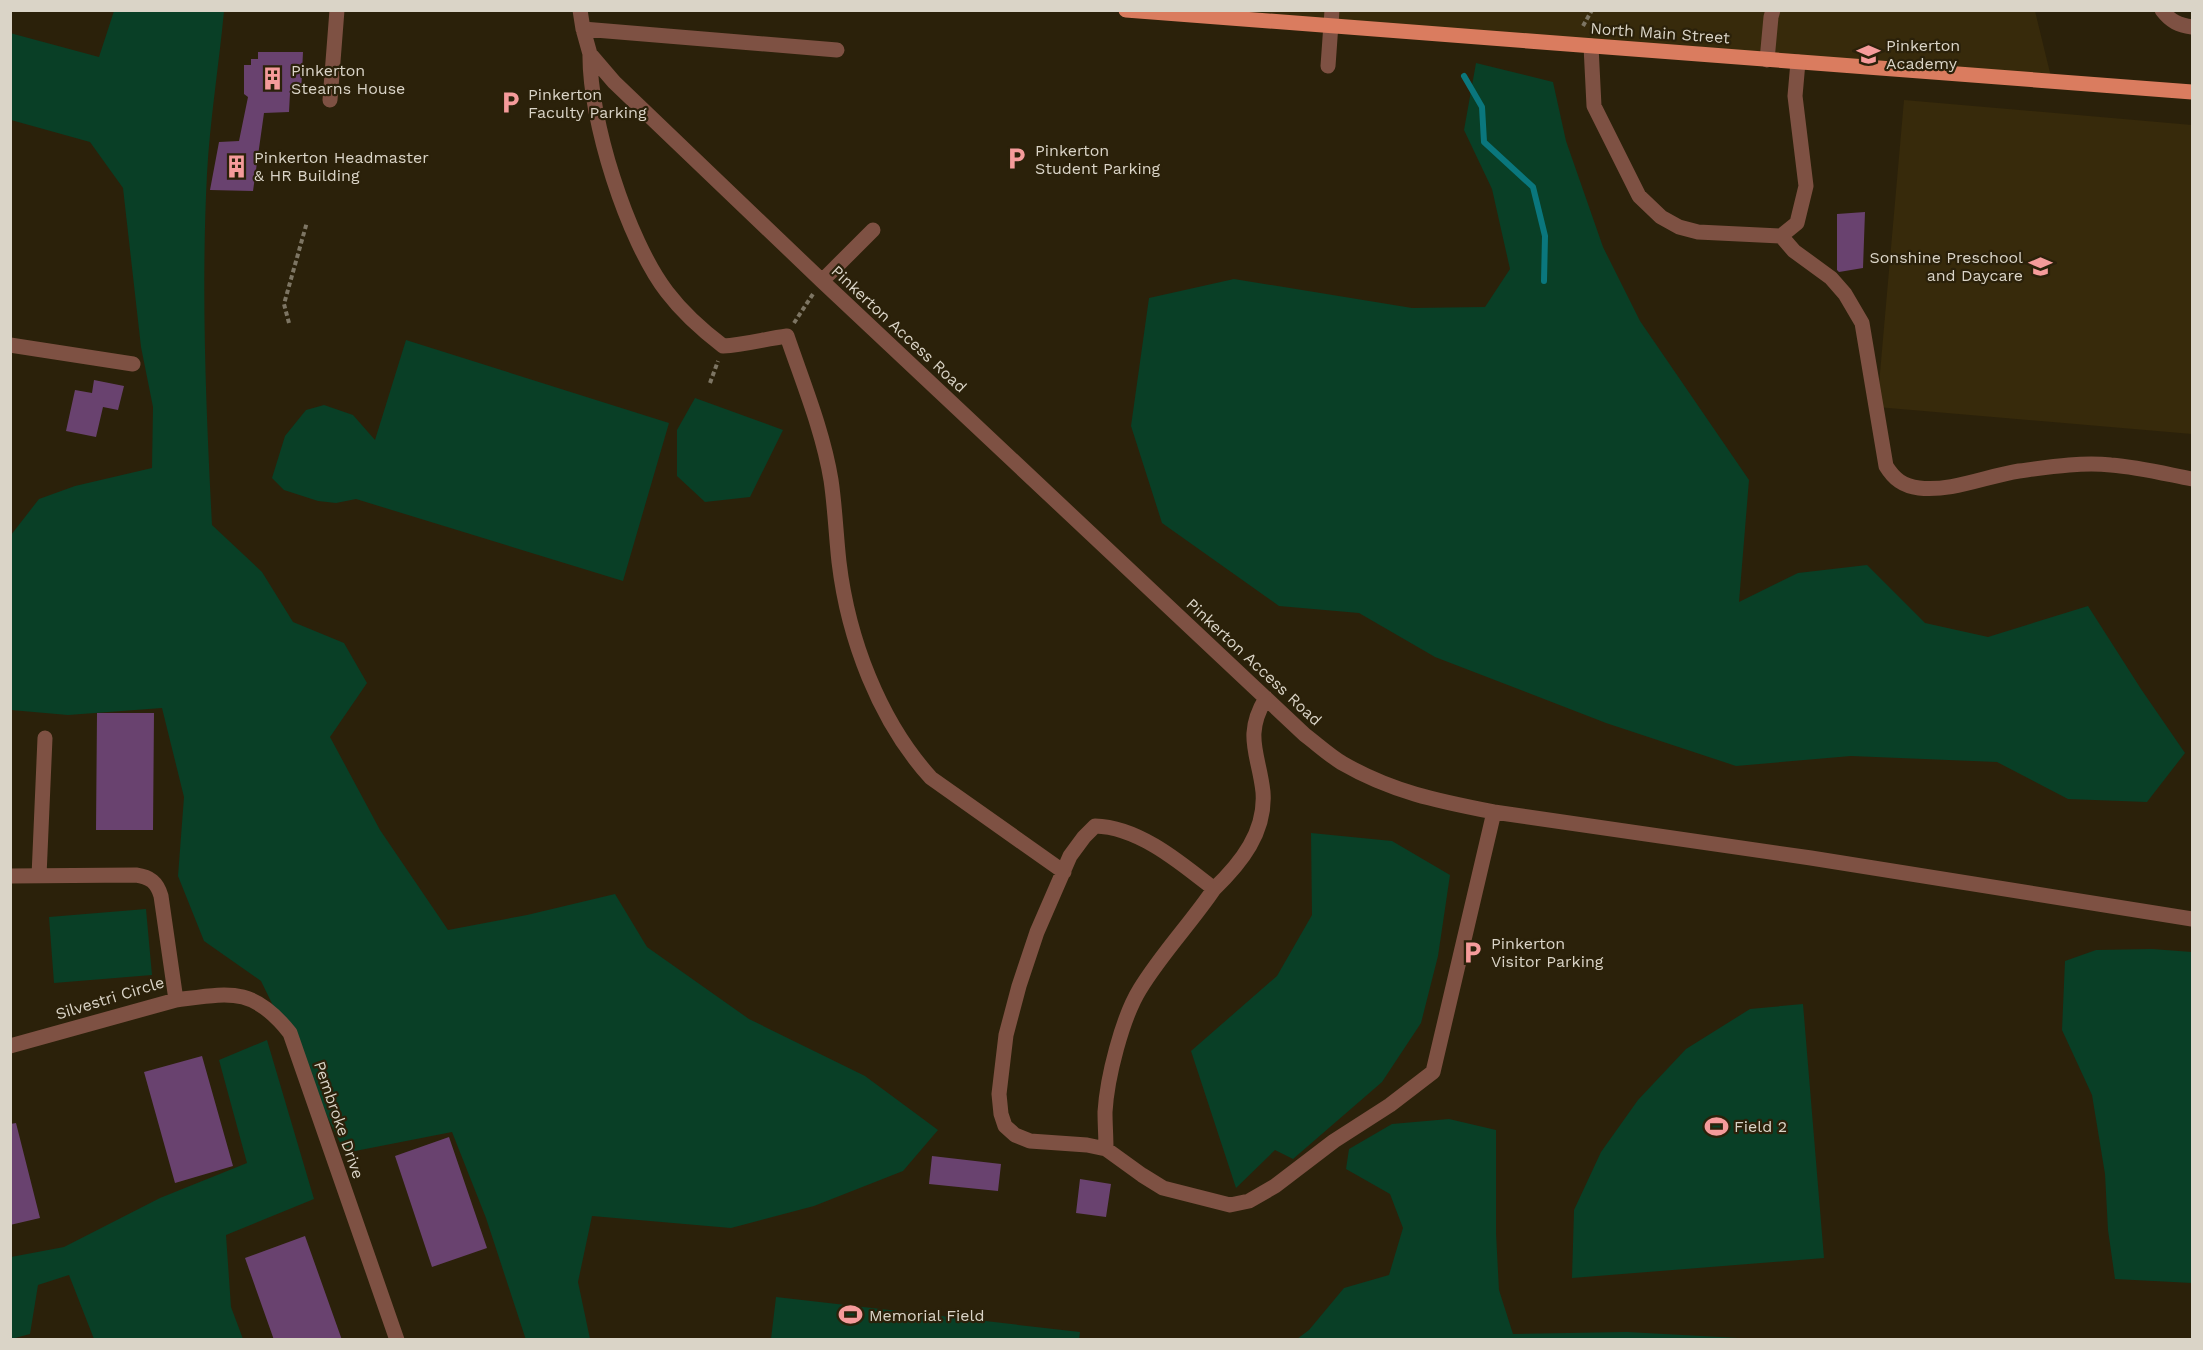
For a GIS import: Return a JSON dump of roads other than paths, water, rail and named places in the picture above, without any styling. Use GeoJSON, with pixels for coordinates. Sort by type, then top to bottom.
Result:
{"type":"FeatureCollection","features":[{"type":"Feature","properties":{"kind":"main road","name":"North Main Street"},"geometry":{"type":"LineString","coordinates":[[1125,10],[2193,92]]}},
{"type":"Feature","properties":{"kind":"street"},"geometry":{"type":"LineString","coordinates":[[330,100],[337,10]]}},
{"type":"Feature","properties":{"kind":"street","name":"Pinkerton Access Road"},"geometry":{"type":"LineString","coordinates":[[580,10],[590,54],[614,82],[1305,735],[1340,762],[1385,785],[1426,799],[1494,812],[1810,858],[2193,919]]}},
{"type":"Feature","properties":{"kind":"street"},"geometry":{"type":"LineString","coordinates":[[1328,66],[1332,10]]}},
{"type":"Feature","properties":{"kind":"street"},"geometry":{"type":"LineString","coordinates":[[1767,60],[1773,10]]}},
{"type":"Feature","properties":{"kind":"street"},"geometry":{"type":"LineString","coordinates":[[2162,10],[2168,19],[2179,25],[2193,27]]}},
{"type":"Feature","properties":{"kind":"street"},"geometry":{"type":"LineString","coordinates":[[583,29],[837,50]]}},
{"type":"Feature","properties":{"kind":"street"},"geometry":{"type":"LineString","coordinates":[[1592,46],[1594,106],[1639,196],[1661,217],[1679,227],[1698,232],[1781,236],[1797,223],[1806,186],[1795,96],[1798,62]]}},
{"type":"Feature","properties":{"kind":"street"},"geometry":{"type":"LineString","coordinates":[[590,54],[590,75],[605,149],[635,236],[666,291],[682,312],[723,346],[739,346],[756,340],[787,336],[817,427],[831,479],[839,564],[856,639],[870,678],[893,726],[930,778],[1064,872]]}},
{"type":"Feature","properties":{"kind":"street"},"geometry":{"type":"LineString","coordinates":[[822,281],[873,230]]}},
{"type":"Feature","properties":{"kind":"street"},"geometry":{"type":"LineString","coordinates":[[1781,236],[1794,251],[1831,278],[1845,294],[1862,323],[1886,466],[1893,477],[1906,486],[1921,488],[1947,486],[2015,472],[2061,466],[2110,465],[2193,479]]}},
{"type":"Feature","properties":{"kind":"street"},"geometry":{"type":"LineString","coordinates":[[10,345],[133,364]]}},
{"type":"Feature","properties":{"kind":"street"},"geometry":{"type":"LineString","coordinates":[[1106,1149],[1106,1110],[1113,1065],[1127,1017],[1139,990],[1214,889],[1247,853],[1256,835],[1262,815],[1263,793],[1254,740],[1257,712],[1266,698]]}},
{"type":"Feature","properties":{"kind":"street"},"geometry":{"type":"LineString","coordinates":[[39,876],[45,738]]}},
{"type":"Feature","properties":{"kind":"street"},"geometry":{"type":"LineString","coordinates":[[1214,889],[1161,851],[1122,831],[1107,826],[1095,826],[1084,837],[1070,856],[1037,932],[1018,986],[1006,1035],[999,1094],[1005,1126],[1015,1135],[1030,1141],[1087,1145],[1106,1149],[1163,1188],[1230,1205],[1249,1201],[1275,1186],[1334,1141],[1433,1072],[1494,812]]}},
{"type":"Feature","properties":{"kind":"street","name":"Silvestri Circle"},"geometry":{"type":"LineString","coordinates":[[10,876],[136,875],[150,879],[156,884],[161,896],[176,1000],[10,1046]]}},
{"type":"Feature","properties":{"kind":"street","name":"Pembroke Drive"},"geometry":{"type":"LineString","coordinates":[[176,1000],[232,994],[248,998],[265,1007],[290,1033],[397,1340]]}},
{"type":"Feature","properties":{"kind":"waterway"},"geometry":{"type":"LineString","coordinates":[[1464,76],[1482,107],[1484,142],[1533,187],[1545,236],[1544,281]]}},
{"type":"Feature","properties":{"kind":"place","name":"Pinkerton Academy"},"geometry":{"type":"Point","coordinates":[1868,54]}},
{"type":"Feature","properties":{"kind":"place","name":"Pinkerton Stearns House"},"geometry":{"type":"Point","coordinates":[273,79]}},
{"type":"Feature","properties":{"kind":"place","name":"Pinkerton Faculty Parking"},"geometry":{"type":"Point","coordinates":[510,103]}},
{"type":"Feature","properties":{"kind":"place","name":"Pinkerton Student Parking"},"geometry":{"type":"Point","coordinates":[1017,159]}},
{"type":"Feature","properties":{"kind":"place","name":"Pinkerton Headmaster & HR Building"},"geometry":{"type":"Point","coordinates":[236,166]}},
{"type":"Feature","properties":{"kind":"place","name":"Sonshine Preschool and Daycare"},"geometry":{"type":"Point","coordinates":[2041,266]}},
{"type":"Feature","properties":{"kind":"place","name":"Pinkerton Visitor Parking"},"geometry":{"type":"Point","coordinates":[1473,952]}},
{"type":"Feature","properties":{"kind":"place","name":"Field 2"},"geometry":{"type":"Point","coordinates":[1716,1126]}},
{"type":"Feature","properties":{"kind":"place","name":"Memorial Field"},"geometry":{"type":"Point","coordinates":[851,1315]}}]}
